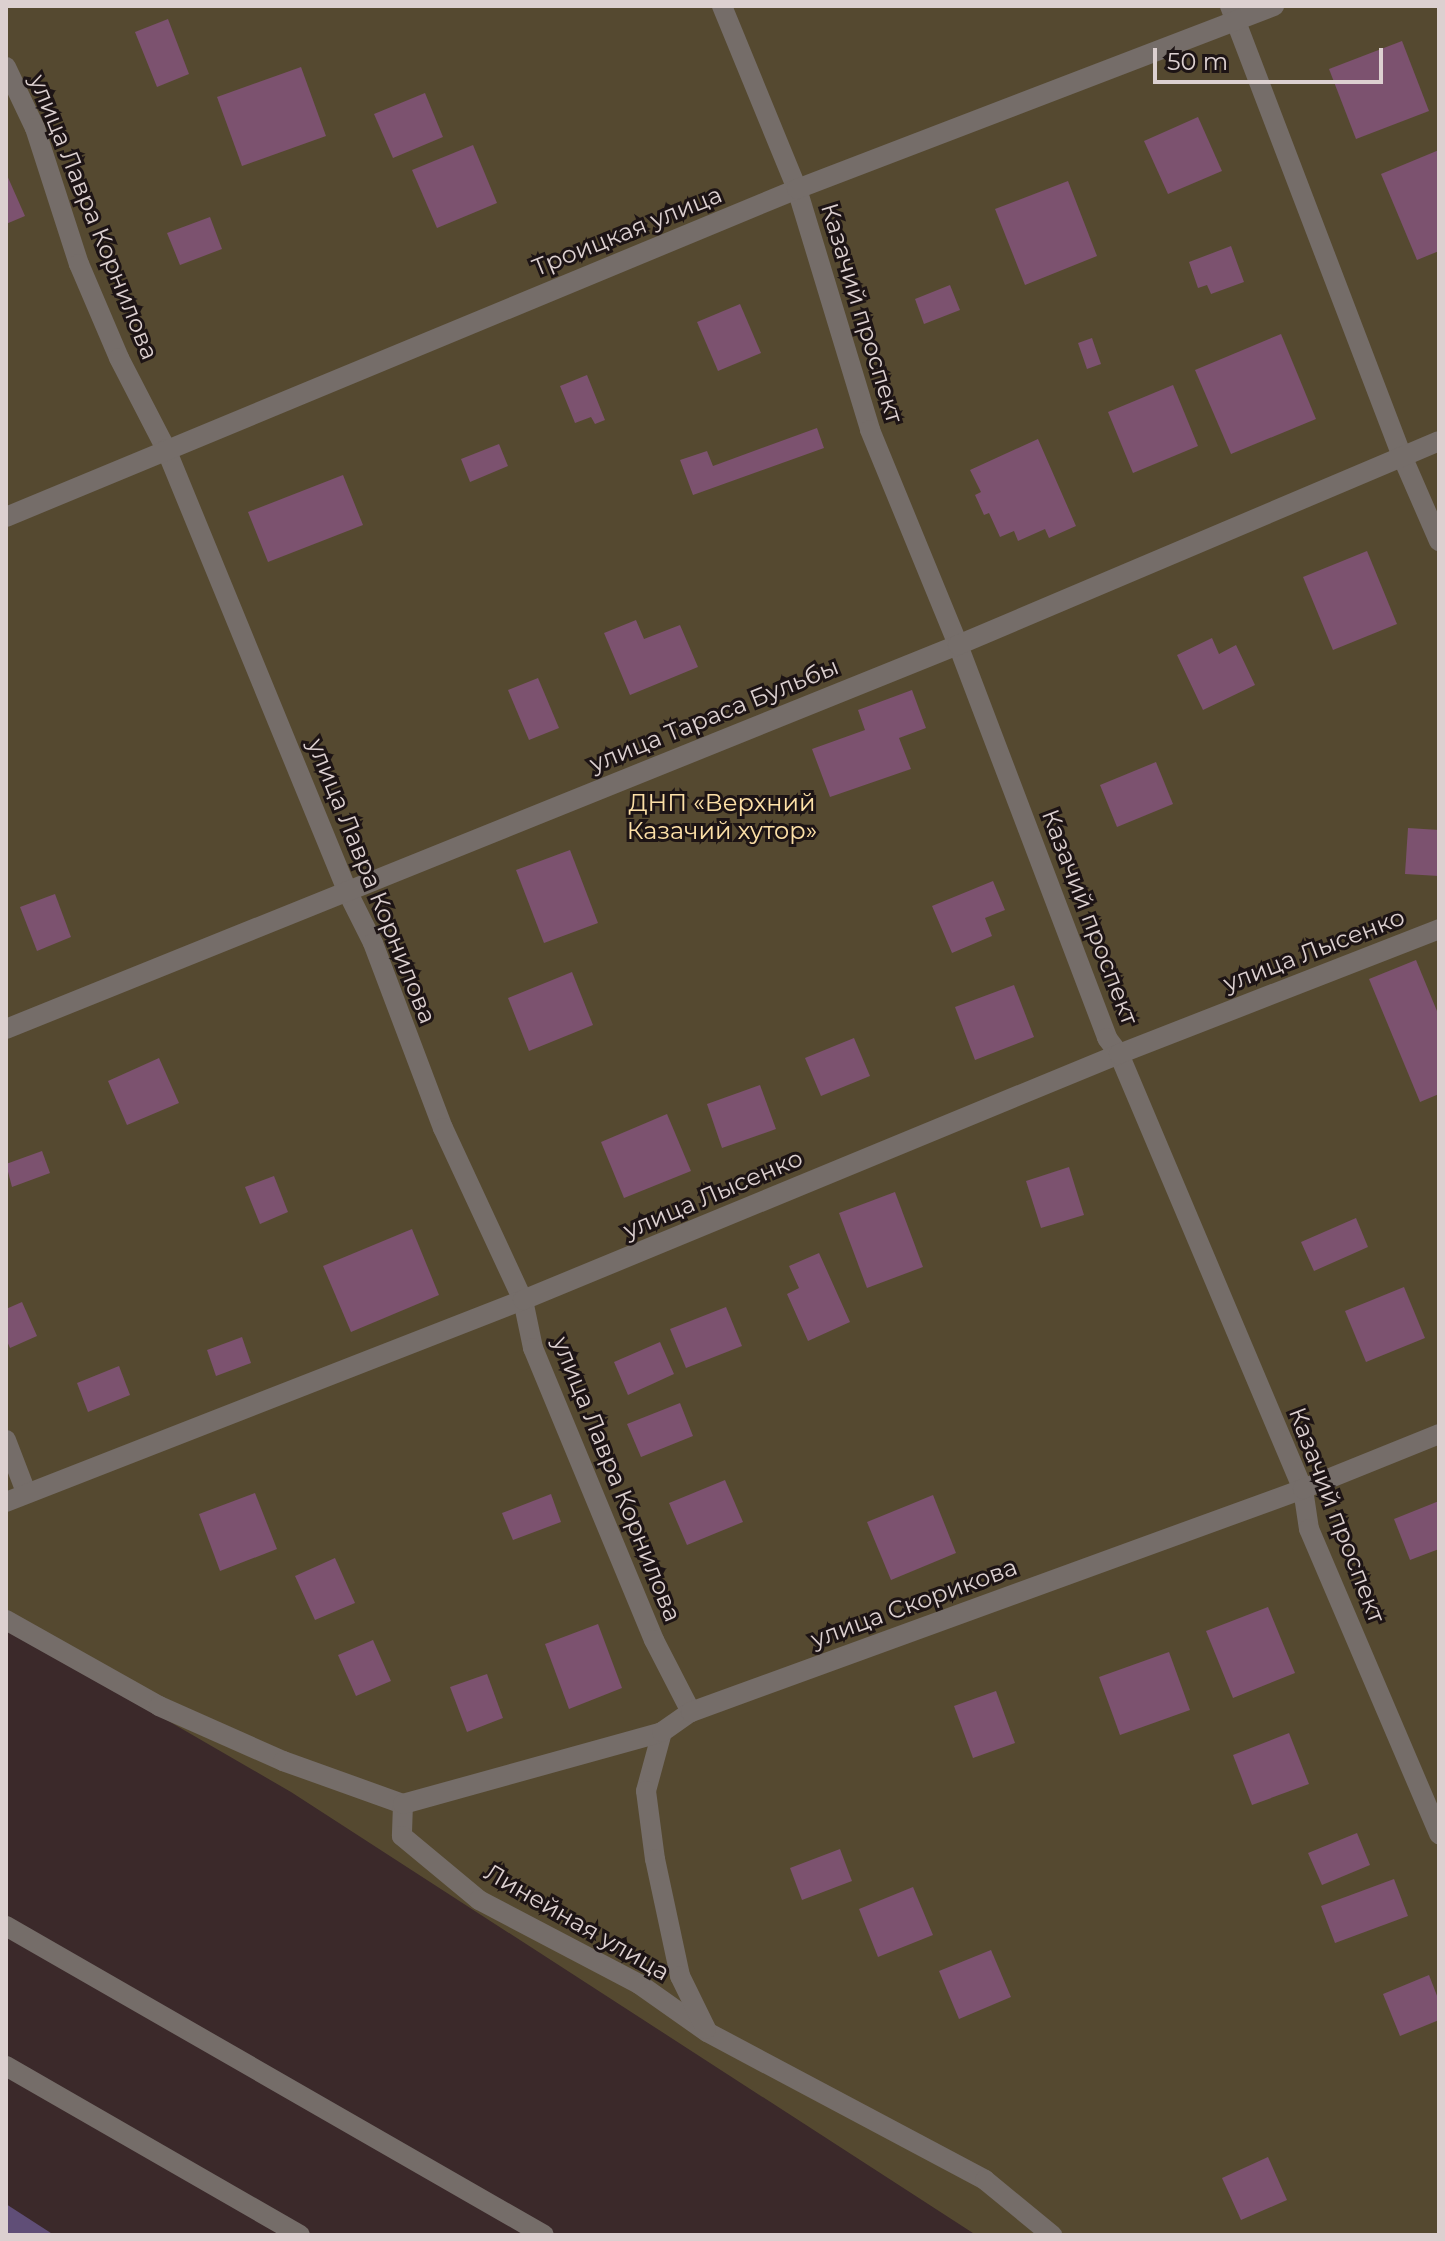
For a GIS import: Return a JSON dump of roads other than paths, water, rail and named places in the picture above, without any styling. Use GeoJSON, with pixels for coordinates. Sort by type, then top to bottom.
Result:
{"type":"FeatureCollection","features":[{"type":"Feature","properties":{"kind":"street","name":"Казачий проспект"},"geometry":{"type":"LineString","coordinates":[[722,6],[797,189],[870,430],[958,645],[1107,1038],[1119,1054],[1303,1489],[1309,1529],[1439,1834]]}},
{"type":"Feature","properties":{"kind":"street","name":"Троицкая улица"},"geometry":{"type":"LineString","coordinates":[[6,517],[797,189],[1234,14],[1274,6]]}},
{"type":"Feature","properties":{"kind":"street"},"geometry":{"type":"LineString","coordinates":[[1234,14],[1402,456],[1439,541]]}},
{"type":"Feature","properties":{"kind":"street","name":"улица Лавра Корнилова"},"geometry":{"type":"LineString","coordinates":[[6,67],[35,128],[79,264],[119,358],[166,449],[347,891],[373,943],[443,1128],[523,1300],[533,1348],[654,1640],[691,1712]]}},
{"type":"Feature","properties":{"kind":"street","name":"улица Тараса Бульбы"},"geometry":{"type":"LineString","coordinates":[[6,1029],[958,645],[1439,441]]}},
{"type":"Feature","properties":{"kind":"street","name":"улица Лысенко"},"geometry":{"type":"LineString","coordinates":[[6,1502],[523,1300],[1119,1054],[1439,929]]}},
{"type":"Feature","properties":{"kind":"street","name":"улица Скорикова"},"geometry":{"type":"LineString","coordinates":[[403,1804],[662,1732],[691,1712],[1303,1489],[1439,1434]]}},
{"type":"Feature","properties":{"kind":"street"},"geometry":{"type":"LineString","coordinates":[[6,1440],[26,1492]]}},
{"type":"Feature","properties":{"kind":"street"},"geometry":{"type":"LineString","coordinates":[[6,1620],[159,1706],[283,1761],[403,1804]]}},
{"type":"Feature","properties":{"kind":"street"},"geometry":{"type":"LineString","coordinates":[[662,1732],[646,1791],[655,1859],[680,1976],[707,2032]]}},
{"type":"Feature","properties":{"kind":"street","name":"Линейная улица"},"geometry":{"type":"LineString","coordinates":[[403,1804],[402,1836],[479,1900],[639,1984],[707,2032],[985,2180],[1052,2235]]}},
{"type":"Feature","properties":{"kind":"street"},"geometry":{"type":"LineString","coordinates":[[6,1926],[544,2235]]}},
{"type":"Feature","properties":{"kind":"street"},"geometry":{"type":"LineString","coordinates":[[6,2066],[300,2235]]}},
{"type":"Feature","properties":{"kind":"park label","name":"ДНП «Верхний Казачий хутор»"},"geometry":{"type":"Point","coordinates":[722,817]}}]}
